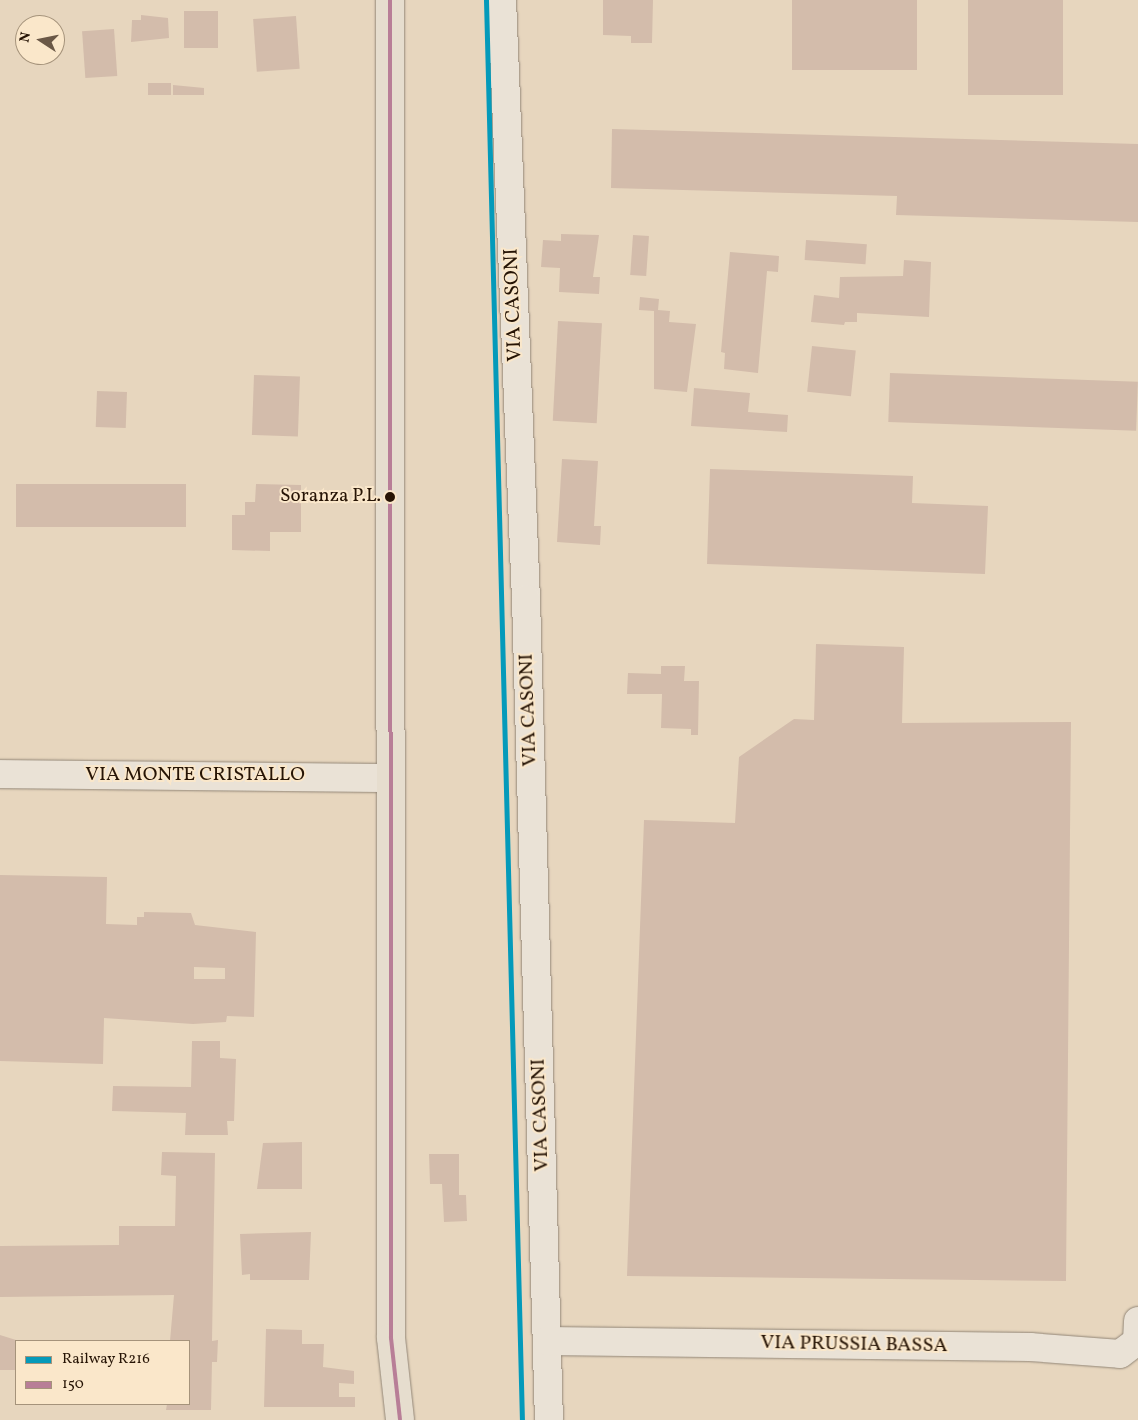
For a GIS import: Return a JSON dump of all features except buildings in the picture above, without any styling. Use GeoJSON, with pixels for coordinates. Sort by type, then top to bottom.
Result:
{"type":"FeatureCollection","features":[{"type":"Feature","properties":{"kind":"main road"},"geometry":{"type":"LineString","coordinates":[[390,0],[392,1338],[400,1420]]}},
{"type":"Feature","properties":{"kind":"street","name":"VIA CASONI"},"geometry":{"type":"LineString","coordinates":[[502,0],[548,1341],[549,1420]]}},
{"type":"Feature","properties":{"kind":"street","name":"VIA MONTE CRISTALLO"},"geometry":{"type":"LineString","coordinates":[[0,774],[390,778]]}},
{"type":"Feature","properties":{"kind":"street","name":"VIA PRUSSIA BASSA"},"geometry":{"type":"LineString","coordinates":[[548,1341],[1030,1347],[1120,1354],[1137,1342],[1138,1321]]}},
{"type":"Feature","properties":{"kind":"rail line","name":"R216"},"geometry":{"type":"LineString","coordinates":[[486,0],[522,1420]]}},
{"type":"Feature","properties":{"kind":"transit line","name":"150"},"geometry":{"type":"LineString","coordinates":[[390,0],[391,1338],[400,1420]]}},
{"type":"Feature","properties":{"kind":"place","name":"Soranza P.L."},"geometry":{"type":"Point","coordinates":[390,497]}}]}
